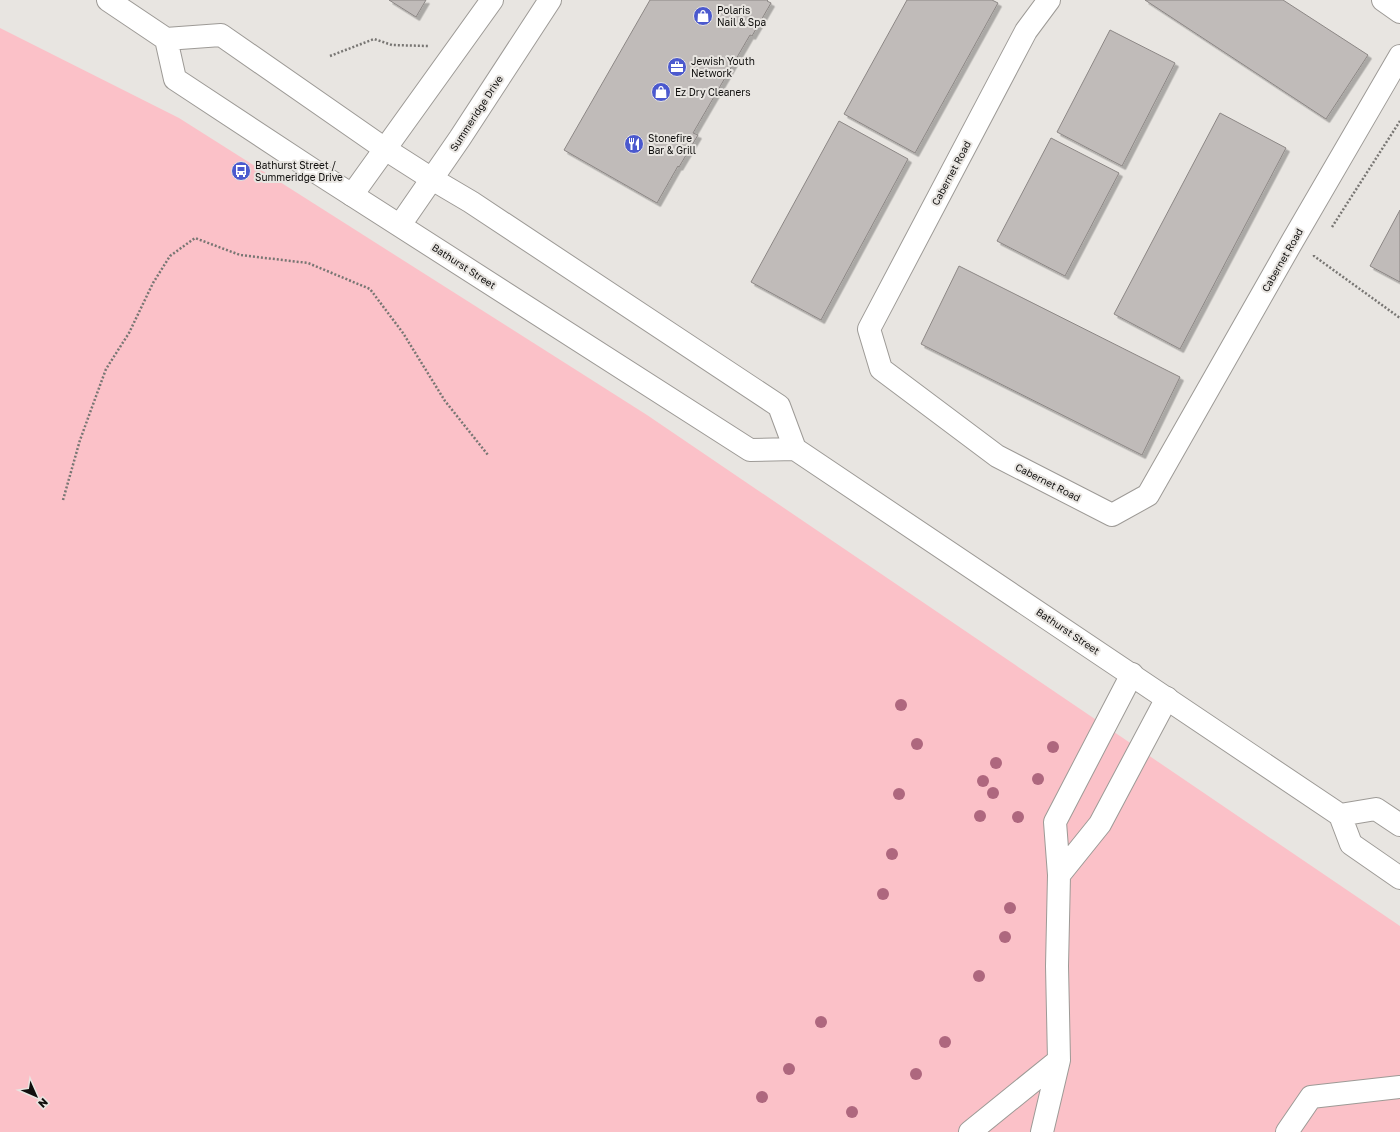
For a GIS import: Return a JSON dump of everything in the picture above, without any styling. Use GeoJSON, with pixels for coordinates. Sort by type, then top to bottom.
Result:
{"type":"FeatureCollection","features":[{"type":"Feature","properties":{"kind":"main road"},"geometry":{"type":"LineString","coordinates":[[108,0],[166,38],[221,35],[385,149],[471,202],[779,406],[795,449]]}},
{"type":"Feature","properties":{"kind":"main road"},"geometry":{"type":"LineString","coordinates":[[352,194],[492,0]]}},
{"type":"Feature","properties":{"kind":"main road","name":"Summeridge Drive"},"geometry":{"type":"LineString","coordinates":[[400,225],[460,138],[550,0]]}},
{"type":"Feature","properties":{"kind":"main road","name":"Cabernet Road"},"geometry":{"type":"LineString","coordinates":[[1049,0],[1026,31],[869,329],[881,369],[997,456],[1112,515],[1148,495],[1400,56]]}},
{"type":"Feature","properties":{"kind":"main road"},"geometry":{"type":"LineString","coordinates":[[1383,0],[1400,12]]}},
{"type":"Feature","properties":{"kind":"main road","name":"Bathurst Street"},"geometry":{"type":"LineString","coordinates":[[166,38],[175,79],[750,450],[795,449],[1340,815]]}},
{"type":"Feature","properties":{"kind":"main road"},"geometry":{"type":"LineString","coordinates":[[1042,1132],[1059,1060],[1057,966],[1060,875],[1055,822],[1132,674]]}},
{"type":"Feature","properties":{"kind":"main road"},"geometry":{"type":"LineString","coordinates":[[1060,875],[1100,824],[1167,698]]}},
{"type":"Feature","properties":{"kind":"main road"},"geometry":{"type":"LineString","coordinates":[[1400,825],[1376,809],[1340,815],[1351,844],[1400,878]]}},
{"type":"Feature","properties":{"kind":"main road"},"geometry":{"type":"LineString","coordinates":[[970,1132],[1059,1060]]}},
{"type":"Feature","properties":{"kind":"main road"},"geometry":{"type":"LineString","coordinates":[[1288,1132],[1311,1097],[1400,1087]]}},
{"type":"Feature","properties":{"kind":"path"},"geometry":{"type":"LineString","coordinates":[[330,56],[374,39],[392,45],[429,46]]}},
{"type":"Feature","properties":{"kind":"path"},"geometry":{"type":"LineString","coordinates":[[1330,231],[1400,121]]}},
{"type":"Feature","properties":{"kind":"path"},"geometry":{"type":"LineString","coordinates":[[63,500],[80,440],[106,370],[129,333],[153,283],[170,256],[195,238],[240,254],[308,263],[370,289],[403,332],[445,401],[488,455]]}},
{"type":"Feature","properties":{"kind":"path"},"geometry":{"type":"LineString","coordinates":[[1318,250],[1314,256],[1400,318]]}},
{"type":"Feature","properties":{"kind":"shaded area"},"geometry":{"type":"Polygon","coordinates":[[[0,28],[179,118],[647,415],[1400,926],[1400,1132],[0,1132],[0,28]]]}},
{"type":"Feature","properties":{"kind":"building"},"geometry":{"type":"Polygon","coordinates":[[[389,0],[426,0],[416,17],[389,0]]]}},
{"type":"Feature","properties":{"kind":"building"},"geometry":{"type":"Polygon","coordinates":[[[650,0],[768,0],[767,1],[771,3],[752,36],[750,35],[693,133],[698,135],[657,203],[564,150],[650,0]]]}},
{"type":"Feature","properties":{"kind":"building"},"geometry":{"type":"Polygon","coordinates":[[[907,0],[992,0],[998,3],[915,153],[844,114],[907,0]]]}},
{"type":"Feature","properties":{"kind":"building"},"geometry":{"type":"Polygon","coordinates":[[[1145,0],[1283,0],[1368,55],[1326,119],[1145,0]]]}},
{"type":"Feature","properties":{"kind":"building"},"geometry":{"type":"Polygon","coordinates":[[[1110,30],[1175,63],[1122,166],[1057,132],[1110,30]]]}},
{"type":"Feature","properties":{"kind":"building"},"geometry":{"type":"Polygon","coordinates":[[[1220,113],[1286,148],[1180,349],[1114,314],[1220,113]]]}},
{"type":"Feature","properties":{"kind":"building"},"geometry":{"type":"Polygon","coordinates":[[[839,121],[908,159],[821,320],[751,282],[839,121]]]}},
{"type":"Feature","properties":{"kind":"building"},"geometry":{"type":"Polygon","coordinates":[[[1051,138],[1119,173],[1065,276],[997,241],[1051,138]]]}},
{"type":"Feature","properties":{"kind":"building"},"geometry":{"type":"Polygon","coordinates":[[[1400,210],[1400,282],[1370,266],[1400,210]]]}},
{"type":"Feature","properties":{"kind":"building"},"geometry":{"type":"Polygon","coordinates":[[[959,266],[1180,377],[1142,455],[921,344],[959,266]]]}},
{"type":"Feature","properties":{"kind":"place","name":"Polaris Nail & Spa"},"geometry":{"type":"Point","coordinates":[703,16]}},
{"type":"Feature","properties":{"kind":"place","name":"Jewish Youth Network"},"geometry":{"type":"Point","coordinates":[677,67]}},
{"type":"Feature","properties":{"kind":"place","name":"Ez Dry Cleaners"},"geometry":{"type":"Point","coordinates":[661,92]}},
{"type":"Feature","properties":{"kind":"place","name":"Stonefire Bar & Grill"},"geometry":{"type":"Point","coordinates":[634,144]}},
{"type":"Feature","properties":{"kind":"place","name":"Bathurst Street / Summeridge Drive"},"geometry":{"type":"Point","coordinates":[241,171]}}]}
